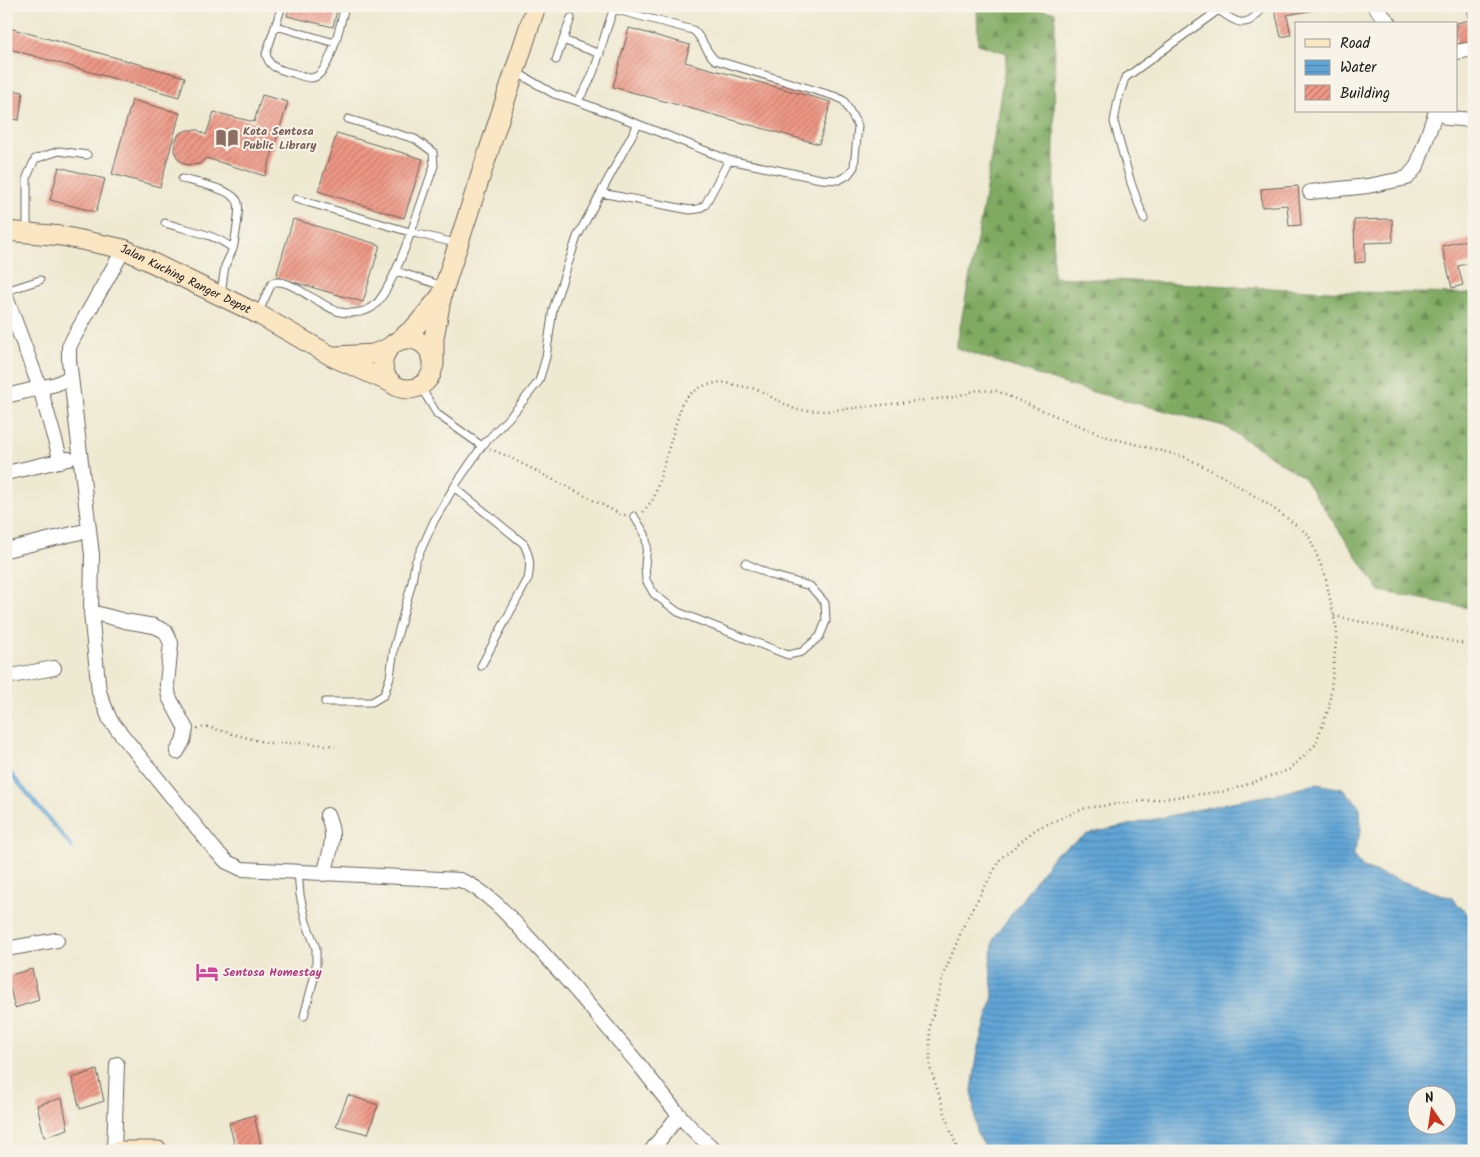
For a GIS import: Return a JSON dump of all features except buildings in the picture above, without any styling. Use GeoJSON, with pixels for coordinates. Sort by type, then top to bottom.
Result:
{"type":"FeatureCollection","features":[{"type":"Feature","properties":{"kind":"street"},"geometry":{"type":"LineString","coordinates":[[444,290],[416,326],[393,344],[383,362],[384,371],[392,383],[398,387],[408,389],[420,386],[428,380],[434,365],[434,338],[444,290],[536,6]]}},
{"type":"Feature","properties":{"kind":"street"},"geometry":{"type":"LineString","coordinates":[[1374,6],[1388,22]]}},
{"type":"Feature","properties":{"kind":"street"},"geometry":{"type":"LineString","coordinates":[[1458,52],[1474,49]]}},
{"type":"Feature","properties":{"kind":"street"},"geometry":{"type":"LineString","coordinates":[[1310,192],[1368,186],[1406,178],[1417,166],[1436,112]]}},
{"type":"Feature","properties":{"kind":"street"},"geometry":{"type":"LineString","coordinates":[[1438,112],[1448,118],[1474,120]]}},
{"type":"Feature","properties":{"kind":"street","name":"Jalan Kuching Ranger Depot"},"geometry":{"type":"LineString","coordinates":[[6,230],[62,236],[124,249],[258,314],[333,357],[392,383]]}},
{"type":"Feature","properties":{"kind":"street","name":"Jalan Kuching Ranger Depot"},"geometry":{"type":"LineString","coordinates":[[6,237],[27,233]]}},
{"type":"Feature","properties":{"kind":"street"},"geometry":{"type":"LineString","coordinates":[[124,249],[69,347],[68,360],[89,530],[93,581],[91,612],[99,692],[110,720],[215,850],[227,862],[242,869],[460,880],[469,883],[507,914],[536,945],[594,1010],[680,1115],[717,1151]]}},
{"type":"Feature","properties":{"kind":"street"},"geometry":{"type":"LineString","coordinates":[[6,296],[11,325],[40,388],[61,461]]}},
{"type":"Feature","properties":{"kind":"street"},"geometry":{"type":"LineString","coordinates":[[333,357],[373,354],[393,344],[410,339],[420,342],[428,349],[434,365]]}},
{"type":"Feature","properties":{"kind":"street"},"geometry":{"type":"LineString","coordinates":[[6,396],[56,384],[71,376]]}},
{"type":"Feature","properties":{"kind":"street"},"geometry":{"type":"LineString","coordinates":[[6,473],[79,457]]}},
{"type":"Feature","properties":{"kind":"street"},"geometry":{"type":"LineString","coordinates":[[6,550],[89,530]]}},
{"type":"Feature","properties":{"kind":"street"},"geometry":{"type":"LineString","coordinates":[[91,612],[154,626],[165,631],[171,643],[167,684],[169,697],[186,729],[183,741],[177,752]]}},
{"type":"Feature","properties":{"kind":"street"},"geometry":{"type":"LineString","coordinates":[[6,677],[54,668]]}},
{"type":"Feature","properties":{"kind":"street"},"geometry":{"type":"LineString","coordinates":[[324,874],[333,834],[332,825],[327,815]]}},
{"type":"Feature","properties":{"kind":"street"},"geometry":{"type":"LineString","coordinates":[[6,949],[57,940]]}},
{"type":"Feature","properties":{"kind":"street"},"geometry":{"type":"LineString","coordinates":[[114,1151],[117,1064]]}},
{"type":"Feature","properties":{"kind":"street"},"geometry":{"type":"LineString","coordinates":[[651,1151],[680,1115]]}},
{"type":"Feature","properties":{"kind":"street"},"geometry":{"type":"LineString","coordinates":[[118,1151],[158,1151]]}},
{"type":"Feature","properties":{"kind":"lane"},"geometry":{"type":"LineString","coordinates":[[282,6],[266,54],[268,61],[272,67],[312,78],[324,72],[335,43],[345,6]]}},
{"type":"Feature","properties":{"kind":"lane"},"geometry":{"type":"LineString","coordinates":[[516,72],[554,94],[638,124],[729,160],[839,180],[848,175],[854,167],[858,126],[844,101],[837,97],[715,60],[709,55],[700,35],[693,30],[614,8],[600,54],[585,91],[577,102]]}},
{"type":"Feature","properties":{"kind":"lane"},"geometry":{"type":"LineString","coordinates":[[1144,219],[1131,183],[1114,122],[1125,78],[1222,8],[1232,20],[1245,23],[1253,20],[1260,10]]}},
{"type":"Feature","properties":{"kind":"lane"},"geometry":{"type":"LineString","coordinates":[[556,60],[571,18]]}},
{"type":"Feature","properties":{"kind":"lane"},"geometry":{"type":"LineString","coordinates":[[276,26],[335,43]]}},
{"type":"Feature","properties":{"kind":"lane"},"geometry":{"type":"LineString","coordinates":[[563,40],[600,54]]}},
{"type":"Feature","properties":{"kind":"lane"},"geometry":{"type":"LineString","coordinates":[[258,314],[272,283],[278,281],[288,284],[340,312],[358,312],[371,308],[382,297],[396,271],[434,166],[433,152],[415,139],[348,119]]}},
{"type":"Feature","properties":{"kind":"lane"},"geometry":{"type":"LineString","coordinates":[[325,702],[372,702],[384,696],[390,677],[394,648],[412,582],[415,563],[434,521],[454,487],[482,446],[515,411],[539,380],[546,357],[554,309],[577,237],[638,124]]}},
{"type":"Feature","properties":{"kind":"lane"},"geometry":{"type":"LineString","coordinates":[[27,233],[27,177],[35,159],[59,151],[88,155]]}},
{"type":"Feature","properties":{"kind":"lane"},"geometry":{"type":"LineString","coordinates":[[601,193],[690,210],[698,209],[705,205],[729,160]]}},
{"type":"Feature","properties":{"kind":"lane"},"geometry":{"type":"LineString","coordinates":[[182,179],[224,190],[238,202],[237,230],[233,249],[225,266],[221,296]]}},
{"type":"Feature","properties":{"kind":"lane"},"geometry":{"type":"LineString","coordinates":[[296,199],[459,244]]}},
{"type":"Feature","properties":{"kind":"lane"},"geometry":{"type":"LineString","coordinates":[[164,223],[226,243],[233,249]]}},
{"type":"Feature","properties":{"kind":"lane"},"geometry":{"type":"LineString","coordinates":[[396,271],[444,290]]}},
{"type":"Feature","properties":{"kind":"lane"},"geometry":{"type":"LineString","coordinates":[[6,291],[40,280]]}},
{"type":"Feature","properties":{"kind":"lane"},"geometry":{"type":"LineString","coordinates":[[420,386],[437,414],[482,446]]}},
{"type":"Feature","properties":{"kind":"lane"},"geometry":{"type":"LineString","coordinates":[[454,487],[524,544],[529,554],[531,565],[528,579],[481,666]]}},
{"type":"Feature","properties":{"kind":"lane"},"geometry":{"type":"LineString","coordinates":[[634,516],[645,534],[647,546],[646,580],[654,594],[678,612],[788,656],[802,652],[820,636],[826,621],[825,603],[810,586],[771,576],[745,563]]}},
{"type":"Feature","properties":{"kind":"lane"},"geometry":{"type":"LineString","coordinates":[[298,872],[300,894],[306,922],[316,948],[316,971],[304,1016]]}},
{"type":"Feature","properties":{"kind":"path"},"geometry":{"type":"LineString","coordinates":[[482,446],[507,456],[622,515],[634,516],[645,511],[654,498],[682,403],[690,394],[703,386],[720,382],[756,389],[796,410],[820,411],[954,397],[978,390],[996,391],[1104,436],[1185,457],[1224,477],[1269,505],[1308,534],[1325,576],[1338,632],[1329,708],[1315,745],[1289,770],[1227,791],[1085,808],[1036,829],[1001,858],[966,920],[943,976],[930,1026],[930,1067],[958,1151]]}},
{"type":"Feature","properties":{"kind":"path"},"geometry":{"type":"LineString","coordinates":[[1334,616],[1474,646]]}},
{"type":"Feature","properties":{"kind":"path"},"geometry":{"type":"LineString","coordinates":[[186,729],[207,727],[267,743],[306,742],[335,746]]}},
{"type":"Feature","properties":{"kind":"green space"},"geometry":{"type":"Polygon","coordinates":[[[977,6],[1006,6],[1055,12],[1053,277],[1348,292],[1474,294],[1474,609],[1380,591],[1303,477],[1224,426],[1074,387],[956,348],[983,208],[1007,53],[978,44],[977,6]]]}},
{"type":"Feature","properties":{"kind":"water"},"geometry":{"type":"Polygon","coordinates":[[[1316,784],[1344,789],[1360,807],[1361,830],[1353,856],[1363,868],[1452,898],[1474,921],[1474,1151],[987,1151],[976,1131],[972,1090],[978,1051],[993,996],[990,963],[994,938],[1055,854],[1088,834],[1232,802],[1282,793],[1316,784]]]}},
{"type":"Feature","properties":{"kind":"waterway"},"geometry":{"type":"LineString","coordinates":[[6,768],[72,847]]}},
{"type":"Feature","properties":{"kind":"place","name":"Kota Sentosa Public Library"},"geometry":{"type":"Point","coordinates":[227,138]}},
{"type":"Feature","properties":{"kind":"place","name":"Sentosa Homestay"},"geometry":{"type":"Point","coordinates":[207,972]}}]}
